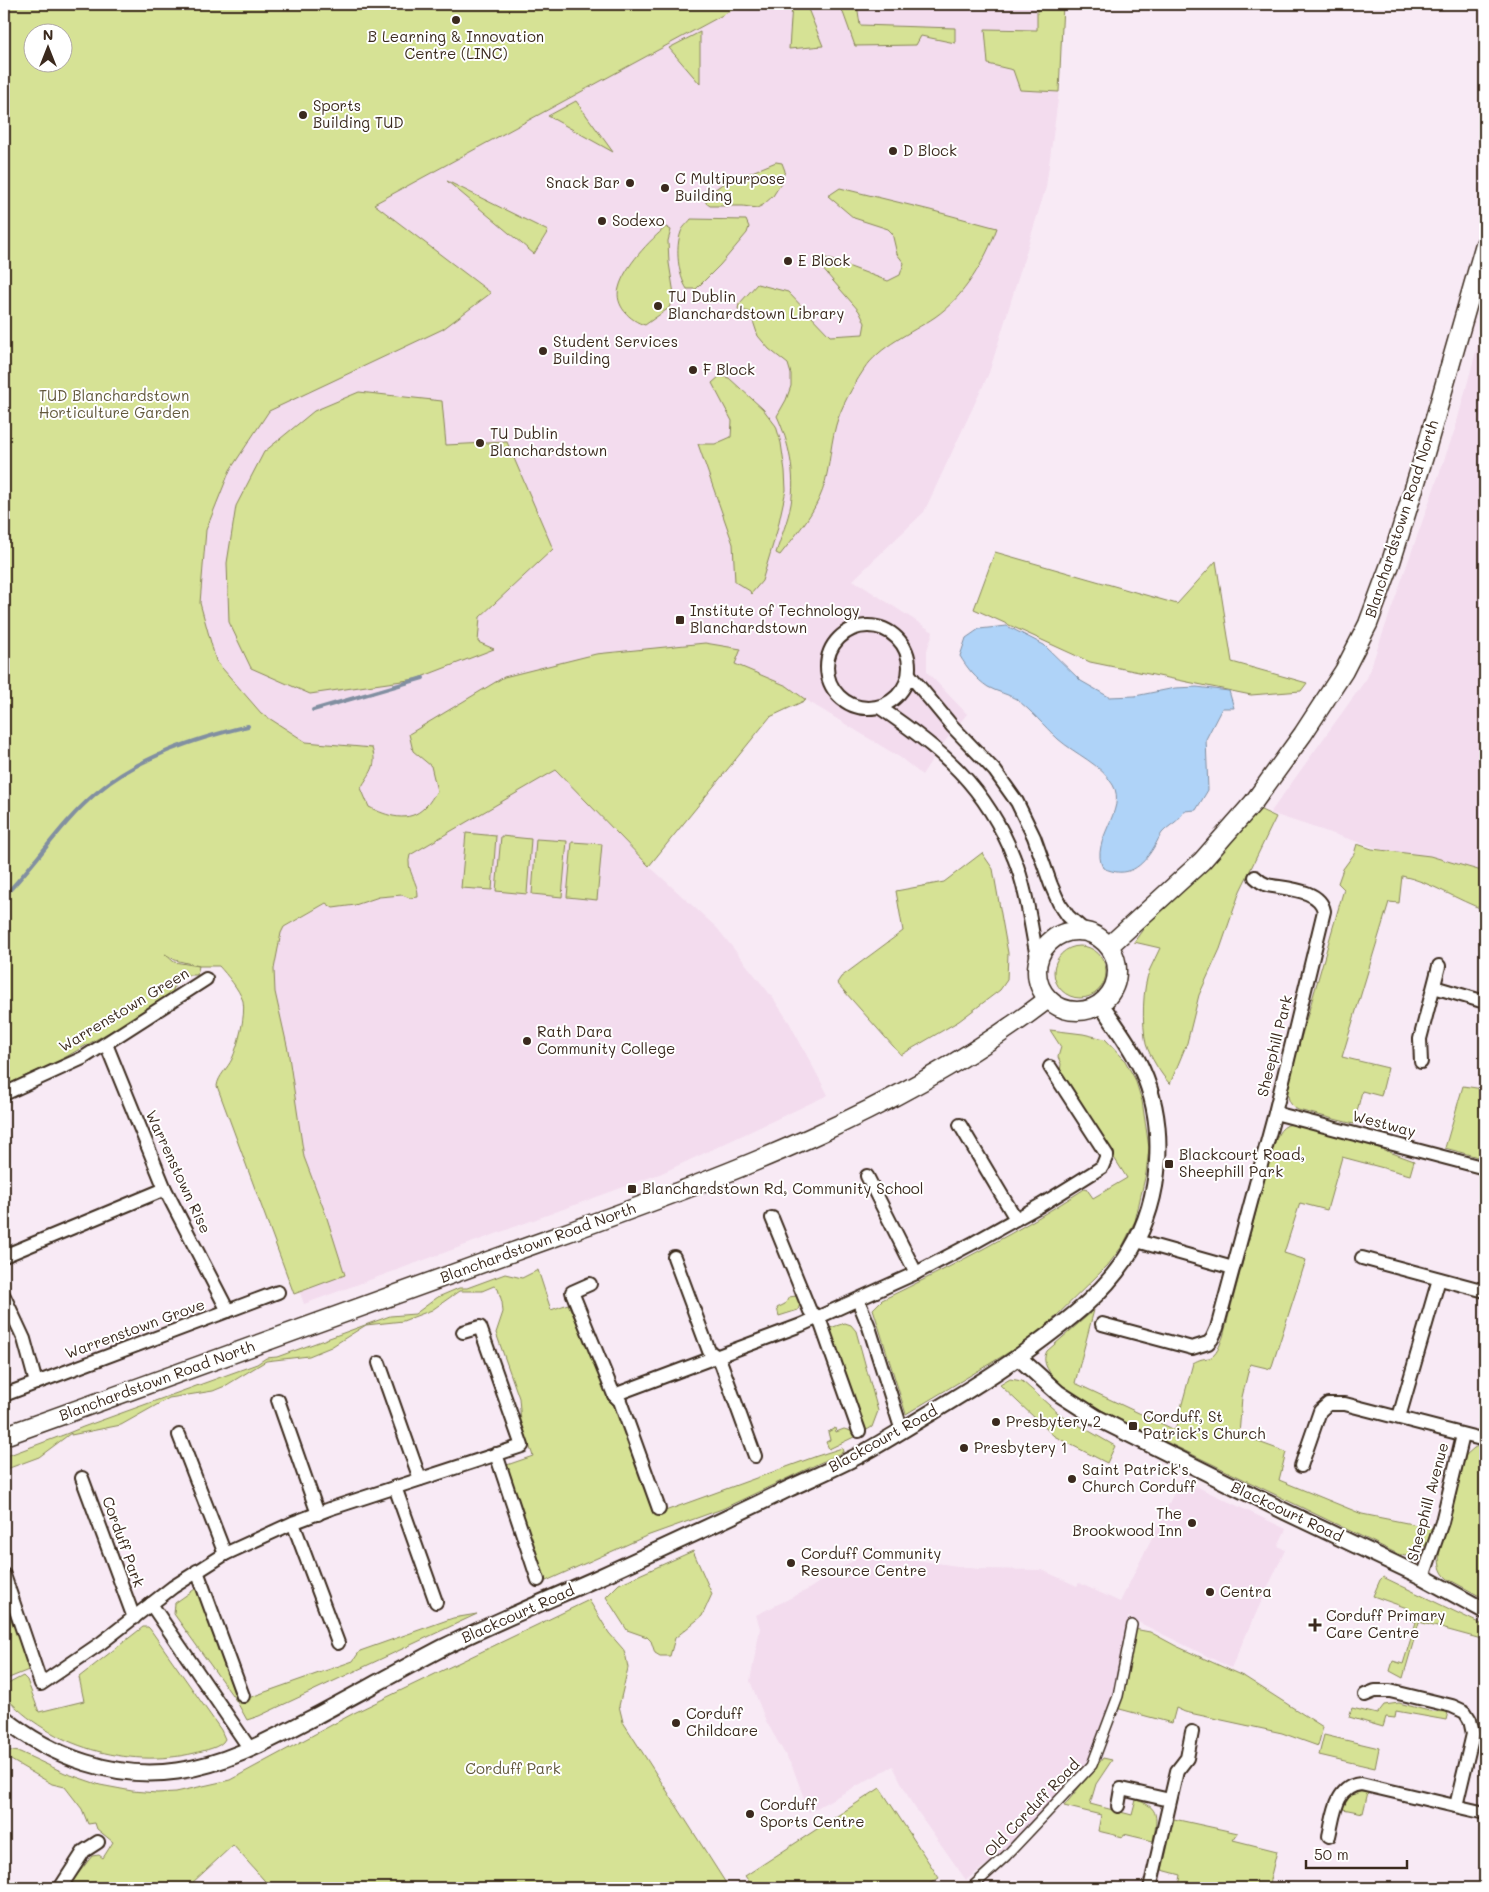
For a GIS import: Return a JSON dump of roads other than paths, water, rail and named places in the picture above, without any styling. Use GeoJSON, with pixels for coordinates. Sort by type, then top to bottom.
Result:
{"type":"FeatureCollection","features":[{"type":"Feature","properties":{"kind":"main road","name":"Blanchardstown Road North"},"geometry":{"type":"LineString","coordinates":[[1109,946],[1202,861],[1253,803],[1303,734],[1344,671],[1368,624],[1391,562],[1425,453],[1485,244]]}},
{"type":"Feature","properties":{"kind":"main road"},"geometry":{"type":"LineString","coordinates":[[1074,931],[1086,932],[1099,937],[1109,946],[1116,958],[1118,971],[1116,985],[1110,996],[1101,1004],[1086,1011],[1072,1012],[1059,1008],[1048,999],[1040,988],[1037,975],[1038,962],[1043,950],[1061,934],[1074,931]]}},
{"type":"Feature","properties":{"kind":"main road","name":"Blanchardstown Road North"},"geometry":{"type":"LineString","coordinates":[[4,1436],[640,1206],[812,1138],[878,1105],[968,1055],[1048,999]]}},
{"type":"Feature","properties":{"kind":"street"},"geometry":{"type":"LineString","coordinates":[[867,626],[880,628],[891,633],[907,653],[909,674],[904,687],[896,698],[879,707],[858,707],[846,702],[829,681],[827,668],[829,654],[835,643],[844,634],[855,628],[867,626]]}},
{"type":"Feature","properties":{"kind":"street"},"geometry":{"type":"LineString","coordinates":[[909,674],[952,726],[995,771],[1017,802],[1034,837],[1050,885],[1059,903],[1068,916],[1086,932]]}},
{"type":"Feature","properties":{"kind":"street"},"geometry":{"type":"LineString","coordinates":[[879,707],[924,738],[957,767],[988,806],[1015,859],[1038,962]]}},
{"type":"Feature","properties":{"kind":"street","name":"Sheephill Park"},"geometry":{"type":"LineString","coordinates":[[1102,1324],[1189,1348],[1202,1346],[1212,1339],[1218,1328],[1275,1113],[1324,911],[1323,904],[1319,899],[1310,894],[1267,885],[1255,876]]}},
{"type":"Feature","properties":{"kind":"street"},"geometry":{"type":"LineString","coordinates":[[1421,1062],[1420,1038],[1439,966]]}},
{"type":"Feature","properties":{"kind":"street","name":"Warrenstown Green"},"geometry":{"type":"LineString","coordinates":[[4,1094],[83,1058],[206,979]]}},
{"type":"Feature","properties":{"kind":"street"},"geometry":{"type":"LineString","coordinates":[[1434,987],[1485,1002]]}},
{"type":"Feature","properties":{"kind":"street","name":"Blackcourt Road"},"geometry":{"type":"LineString","coordinates":[[4,1720],[33,1739],[69,1757],[103,1768],[133,1773],[159,1773],[222,1762],[250,1750],[444,1647],[738,1514],[858,1456],[984,1381],[1072,1317],[1092,1298],[1122,1264],[1137,1241],[1147,1215],[1154,1185],[1157,1160],[1156,1121],[1142,1071],[1101,1004]]}},
{"type":"Feature","properties":{"kind":"street","name":"Warrenstown Rise"},"geometry":{"type":"LineString","coordinates":[[106,1044],[165,1189],[228,1311]]}},
{"type":"Feature","properties":{"kind":"street"},"geometry":{"type":"LineString","coordinates":[[614,1395],[820,1318],[916,1273],[1016,1219],[1102,1167],[1107,1155],[1050,1067]]}},
{"type":"Feature","properties":{"kind":"street","name":"Westway"},"geometry":{"type":"LineString","coordinates":[[1275,1113],[1485,1168]]}},
{"type":"Feature","properties":{"kind":"street"},"geometry":{"type":"LineString","coordinates":[[960,1125],[1016,1219]]}},
{"type":"Feature","properties":{"kind":"street"},"geometry":{"type":"LineString","coordinates":[[867,1176],[916,1273]]}},
{"type":"Feature","properties":{"kind":"street"},"geometry":{"type":"LineString","coordinates":[[4,1256],[165,1189]]}},
{"type":"Feature","properties":{"kind":"street"},"geometry":{"type":"LineString","coordinates":[[772,1218],[810,1311],[820,1318],[859,1431]]}},
{"type":"Feature","properties":{"kind":"street"},"geometry":{"type":"LineString","coordinates":[[1137,1241],[1233,1268]]}},
{"type":"Feature","properties":{"kind":"street"},"geometry":{"type":"LineString","coordinates":[[674,1257],[709,1351],[717,1357],[721,1364],[755,1456]]}},
{"type":"Feature","properties":{"kind":"street"},"geometry":{"type":"LineString","coordinates":[[1362,1258],[1485,1291]]}},
{"type":"Feature","properties":{"kind":"street"},"geometry":{"type":"LineString","coordinates":[[1399,1417],[1439,1278]]}},
{"type":"Feature","properties":{"kind":"street"},"geometry":{"type":"LineString","coordinates":[[590,1284],[572,1292],[614,1395],[620,1400],[659,1510]]}},
{"type":"Feature","properties":{"kind":"street","name":"Warrenstown Grove"},"geometry":{"type":"LineString","coordinates":[[4,1395],[278,1292]]}},
{"type":"Feature","properties":{"kind":"street"},"geometry":{"type":"LineString","coordinates":[[4,1296],[24,1339],[36,1383]]}},
{"type":"Feature","properties":{"kind":"street"},"geometry":{"type":"LineString","coordinates":[[858,1300],[869,1327],[902,1431]]}},
{"type":"Feature","properties":{"kind":"street","name":"Corduff Park"},"geometry":{"type":"LineString","coordinates":[[4,1574],[41,1684],[101,1643],[196,1571],[225,1554],[293,1523],[395,1487],[522,1446],[480,1328],[463,1332]]}},
{"type":"Feature","properties":{"kind":"street","name":"Blackcourt Road"},"geometry":{"type":"LineString","coordinates":[[1018,1357],[1058,1393],[1097,1418],[1286,1512],[1423,1577],[1485,1611]]}},
{"type":"Feature","properties":{"kind":"street"},"geometry":{"type":"LineString","coordinates":[[379,1362],[420,1479]]}},
{"type":"Feature","properties":{"kind":"street"},"geometry":{"type":"LineString","coordinates":[[278,1400],[318,1514]]}},
{"type":"Feature","properties":{"kind":"street","name":"Sheephill Avenue"},"geometry":{"type":"LineString","coordinates":[[1301,1466],[1320,1411],[1328,1404],[1342,1404],[1399,1417],[1485,1440]]}},
{"type":"Feature","properties":{"kind":"street"},"geometry":{"type":"LineString","coordinates":[[179,1435],[225,1554]]}},
{"type":"Feature","properties":{"kind":"street","name":"Sheephill Avenue"},"geometry":{"type":"LineString","coordinates":[[1423,1577],[1442,1522],[1463,1435]]}},
{"type":"Feature","properties":{"kind":"street"},"geometry":{"type":"LineString","coordinates":[[496,1454],[538,1580]]}},
{"type":"Feature","properties":{"kind":"street","name":"Corduff Park"},"geometry":{"type":"LineString","coordinates":[[82,1478],[134,1618]]}},
{"type":"Feature","properties":{"kind":"street"},"geometry":{"type":"LineString","coordinates":[[395,1487],[436,1602]]}},
{"type":"Feature","properties":{"kind":"street"},"geometry":{"type":"LineString","coordinates":[[293,1523],[338,1642]]}},
{"type":"Feature","properties":{"kind":"street"},"geometry":{"type":"LineString","coordinates":[[196,1571],[243,1696]]}},
{"type":"Feature","properties":{"kind":"street","name":"Corduff Park"},"geometry":{"type":"LineString","coordinates":[[151,1604],[250,1750]]}},
{"type":"Feature","properties":{"kind":"street","name":"Old Corduff Road"},"geometry":{"type":"LineString","coordinates":[[971,1888],[1006,1856],[1092,1765],[1118,1696],[1132,1624]]}},
{"type":"Feature","properties":{"kind":"street"},"geometry":{"type":"LineString","coordinates":[[1365,1695],[1375,1692],[1390,1692],[1452,1706],[1464,1712],[1470,1720],[1473,1734],[1456,1806]]}},
{"type":"Feature","properties":{"kind":"street"},"geometry":{"type":"LineString","coordinates":[[1150,1888],[1177,1772],[1187,1758],[1192,1732]]}},
{"type":"Feature","properties":{"kind":"street"},"geometry":{"type":"LineString","coordinates":[[1329,1836],[1338,1799],[1348,1788],[1361,1784],[1485,1813]]}},
{"type":"Feature","properties":{"kind":"street"},"geometry":{"type":"LineString","coordinates":[[1118,1806],[1121,1789],[1170,1800]]}},
{"type":"Feature","properties":{"kind":"street"},"geometry":{"type":"LineString","coordinates":[[60,1888],[84,1851],[98,1842]]}},
{"type":"Feature","properties":{"kind":"water"},"geometry":{"type":"Polygon","coordinates":[[[1007,626],[1044,645],[1081,681],[1109,697],[1135,696],[1175,688],[1197,687],[1229,691],[1234,708],[1222,708],[1206,739],[1208,790],[1196,810],[1184,811],[1162,833],[1144,860],[1133,869],[1120,872],[1103,868],[1100,858],[1104,836],[1116,805],[1116,795],[1113,785],[1108,778],[1095,765],[1058,739],[1016,699],[991,689],[984,684],[972,673],[960,656],[966,638],[979,629],[1007,626]]]}},
{"type":"Feature","properties":{"kind":"waterway"},"geometry":{"type":"LineString","coordinates":[[313,710],[423,678]]}},
{"type":"Feature","properties":{"kind":"waterway"},"geometry":{"type":"LineString","coordinates":[[4,896],[82,806],[112,781],[129,770],[167,751],[187,743],[248,726]]}},
{"type":"Feature","properties":{"kind":"place","name":"B Learning & Innovation Centre (LINC)"},"geometry":{"type":"Point","coordinates":[456,20]}},
{"type":"Feature","properties":{"kind":"place","name":"Sports Building TUD"},"geometry":{"type":"Point","coordinates":[303,115]}},
{"type":"Feature","properties":{"kind":"place","name":"D Block"},"geometry":{"type":"Point","coordinates":[893,151]}},
{"type":"Feature","properties":{"kind":"place","name":"Snack Bar"},"geometry":{"type":"Point","coordinates":[630,183]}},
{"type":"Feature","properties":{"kind":"place","name":"C Multipurpose Building"},"geometry":{"type":"Point","coordinates":[665,188]}},
{"type":"Feature","properties":{"kind":"place","name":"Sodexo"},"geometry":{"type":"Point","coordinates":[602,221]}},
{"type":"Feature","properties":{"kind":"place","name":"E Block"},"geometry":{"type":"Point","coordinates":[788,261]}},
{"type":"Feature","properties":{"kind":"place","name":"TU Dublin Blanchardstown Library"},"geometry":{"type":"Point","coordinates":[658,306]}},
{"type":"Feature","properties":{"kind":"place","name":"Student Services Building"},"geometry":{"type":"Point","coordinates":[543,351]}},
{"type":"Feature","properties":{"kind":"place","name":"F Block"},"geometry":{"type":"Point","coordinates":[693,370]}},
{"type":"Feature","properties":{"kind":"place","name":"TU Dublin Blanchardstown"},"geometry":{"type":"Point","coordinates":[480,443]}},
{"type":"Feature","properties":{"kind":"place","name":"Institute of Technology Blanchardstown"},"geometry":{"type":"Point","coordinates":[680,620]}},
{"type":"Feature","properties":{"kind":"place","name":"Rath Dara Community College"},"geometry":{"type":"Point","coordinates":[527,1041]}},
{"type":"Feature","properties":{"kind":"place","name":"Blackcourt Road, Sheephill Park"},"geometry":{"type":"Point","coordinates":[1169,1164]}},
{"type":"Feature","properties":{"kind":"place","name":"Blanchardstown Rd, Community School"},"geometry":{"type":"Point","coordinates":[632,1189]}},
{"type":"Feature","properties":{"kind":"place","name":"Presbytery 2"},"geometry":{"type":"Point","coordinates":[996,1422]}},
{"type":"Feature","properties":{"kind":"place","name":"Corduff, St Patrick’s Church"},"geometry":{"type":"Point","coordinates":[1133,1426]}},
{"type":"Feature","properties":{"kind":"place","name":"Presbytery 1"},"geometry":{"type":"Point","coordinates":[964,1448]}},
{"type":"Feature","properties":{"kind":"place","name":"Saint Patrick's Church Corduff"},"geometry":{"type":"Point","coordinates":[1072,1479]}},
{"type":"Feature","properties":{"kind":"place","name":"The Brookwood Inn"},"geometry":{"type":"Point","coordinates":[1192,1523]}},
{"type":"Feature","properties":{"kind":"place","name":"Corduff Community Resource Centre"},"geometry":{"type":"Point","coordinates":[791,1563]}},
{"type":"Feature","properties":{"kind":"place","name":"Centra"},"geometry":{"type":"Point","coordinates":[1210,1592]}},
{"type":"Feature","properties":{"kind":"place","name":"Corduff Primary Care Centre"},"geometry":{"type":"Point","coordinates":[1315,1625]}},
{"type":"Feature","properties":{"kind":"place","name":"Corduff Childcare"},"geometry":{"type":"Point","coordinates":[676,1723]}},
{"type":"Feature","properties":{"kind":"place","name":"Corduff Sports Centre"},"geometry":{"type":"Point","coordinates":[750,1814]}},
{"type":"Feature","properties":{"kind":"park label","name":"TUD Blanchardstown Horticulture Garden"},"geometry":{"type":"Point","coordinates":[114,404]}}]}
